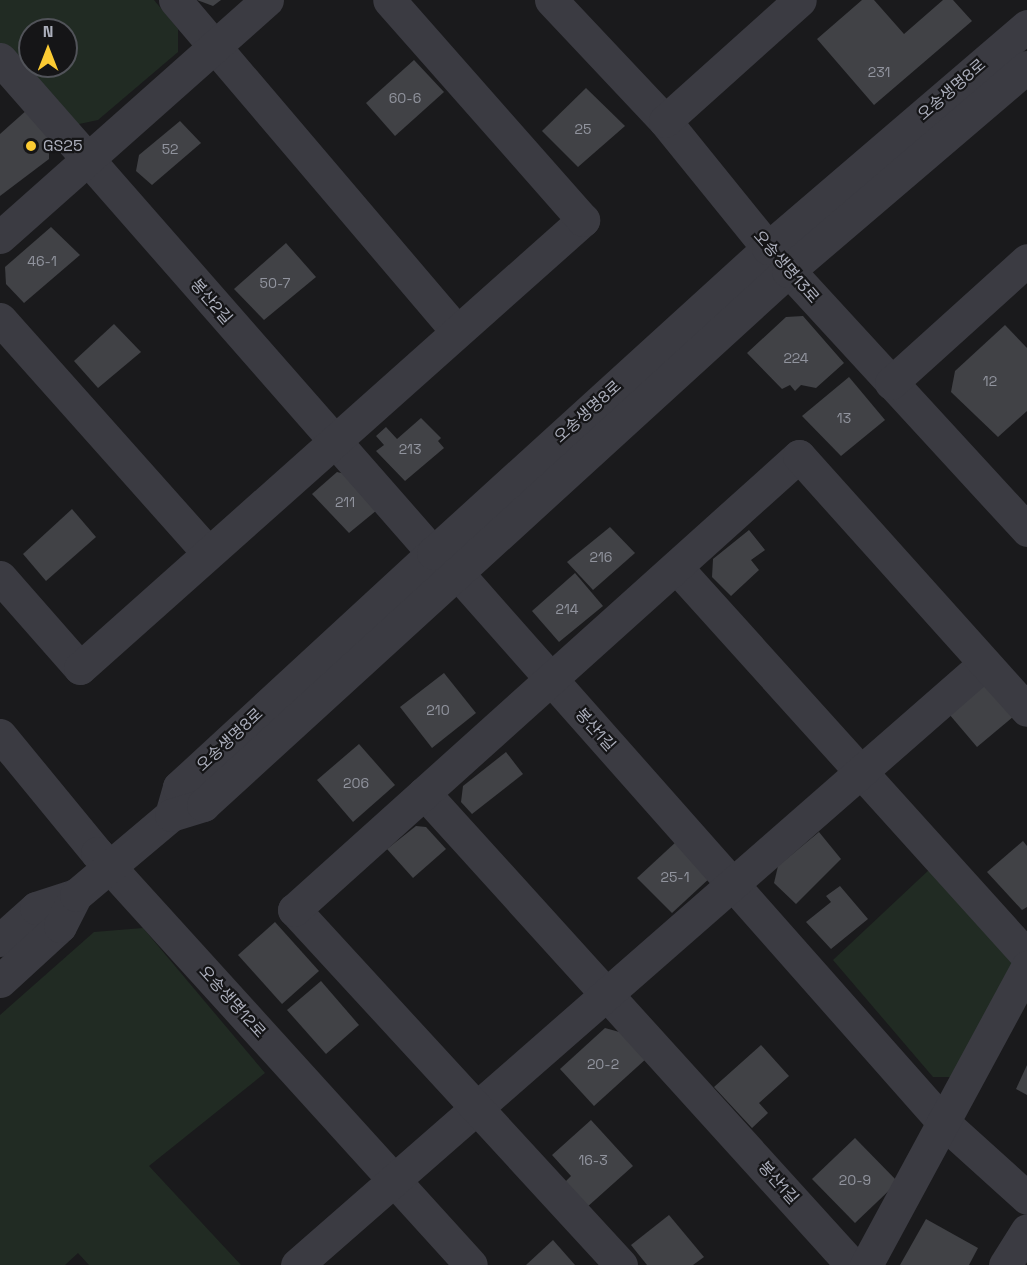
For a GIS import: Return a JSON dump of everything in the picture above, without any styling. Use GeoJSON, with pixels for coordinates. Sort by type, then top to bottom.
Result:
{"type":"FeatureCollection","features":[{"type":"Feature","properties":{"kind":"street"},"geometry":{"type":"LineString","coordinates":[[175,0],[456,330]]}},
{"type":"Feature","properties":{"kind":"street"},"geometry":{"type":"LineString","coordinates":[[0,237],[267,0]]}},
{"type":"Feature","properties":{"kind":"street"},"geometry":{"type":"LineString","coordinates":[[0,577],[80,668],[207,551],[335,445],[456,330],[584,220],[389,0]]}},
{"type":"Feature","properties":{"kind":"street","name":"오송생명13로"},"geometry":{"type":"LineString","coordinates":[[551,0],[665,121],[778,259],[1027,530]]}},
{"type":"Feature","properties":{"kind":"street"},"geometry":{"type":"LineString","coordinates":[[665,121],[800,0]]}},
{"type":"Feature","properties":{"kind":"street","name":"오송생명8로"},"geometry":{"type":"LineString","coordinates":[[0,940],[36,908],[76,895],[171,815],[202,806],[459,575],[778,259],[1027,26]]}},
{"type":"Feature","properties":{"kind":"street","name":"봉산2길"},"geometry":{"type":"LineString","coordinates":[[0,59],[335,445],[433,553]]}},
{"type":"Feature","properties":{"kind":"street","name":"오송생명8로"},"geometry":{"type":"LineString","coordinates":[[171,815],[179,787],[433,553],[778,259],[1027,67]]}},
{"type":"Feature","properties":{"kind":"street"},"geometry":{"type":"LineString","coordinates":[[891,383],[1027,260]]}},
{"type":"Feature","properties":{"kind":"street"},"geometry":{"type":"LineString","coordinates":[[0,320],[207,551]]}},
{"type":"Feature","properties":{"kind":"street"},"geometry":{"type":"LineString","coordinates":[[621,1265],[478,1107],[294,910],[799,456],[1027,710]]}},
{"type":"Feature","properties":{"kind":"street"},"geometry":{"type":"LineString","coordinates":[[676,567],[863,770],[1027,956]]}},
{"type":"Feature","properties":{"kind":"street","name":"봉산1길"},"geometry":{"type":"LineString","coordinates":[[459,575],[943,1122],[1027,1198]]}},
{"type":"Feature","properties":{"kind":"street"},"geometry":{"type":"LineString","coordinates":[[310,1261],[393,1180],[984,664]]}},
{"type":"Feature","properties":{"kind":"street","name":"오송생명12로"},"geometry":{"type":"LineString","coordinates":[[0,735],[110,867],[471,1265]]}},
{"type":"Feature","properties":{"kind":"street","name":"봉산1길"},"geometry":{"type":"LineString","coordinates":[[424,792],[852,1265]]}},
{"type":"Feature","properties":{"kind":"street","name":"오송생명8로"},"geometry":{"type":"LineString","coordinates":[[0,981],[60,926],[76,895]]}},
{"type":"Feature","properties":{"kind":"street"},"geometry":{"type":"LineString","coordinates":[[866,1265],[1027,967]]}},
{"type":"Feature","properties":{"kind":"street"},"geometry":{"type":"LineString","coordinates":[[1005,1265],[1027,1230]]}},
{"type":"Feature","properties":{"kind":"shaded area"},"geometry":{"type":"Polygon","coordinates":[[[0,0],[154,0],[178,29],[178,52],[98,120],[60,128],[0,59],[0,0]]]}},
{"type":"Feature","properties":{"kind":"shaded area"},"geometry":{"type":"Polygon","coordinates":[[[931,868],[1011,958],[1013,970],[961,1077],[933,1077],[833,960],[931,868]]]}},
{"type":"Feature","properties":{"kind":"shaded area"},"geometry":{"type":"Polygon","coordinates":[[[143,928],[265,1073],[149,1166],[241,1265],[89,1265],[78,1253],[65,1265],[0,1265],[0,1015],[94,932],[143,928]]]}},
{"type":"Feature","properties":{"kind":"building"},"geometry":{"type":"Polygon","coordinates":[[[197,0],[221,0],[213,6],[197,0]]]}},
{"type":"Feature","properties":{"kind":"building"},"geometry":{"type":"Polygon","coordinates":[[[862,0],[874,0],[904,34],[943,0],[953,0],[972,21],[874,105],[817,39],[862,0]]]}},
{"type":"Feature","properties":{"kind":"building"},"geometry":{"type":"Polygon","coordinates":[[[414,60],[444,92],[395,136],[366,103],[414,60]]]}},
{"type":"Feature","properties":{"kind":"building"},"geometry":{"type":"Polygon","coordinates":[[[586,88],[625,126],[578,167],[542,131],[586,88]]]}},
{"type":"Feature","properties":{"kind":"building","name":"GS25"},"geometry":{"type":"Polygon","coordinates":[[[28,109],[49,131],[49,159],[0,196],[0,134],[28,109]]]}},
{"type":"Feature","properties":{"kind":"building"},"geometry":{"type":"Polygon","coordinates":[[[180,121],[201,143],[152,185],[136,171],[139,155],[180,121]]]}},
{"type":"Feature","properties":{"kind":"building"},"geometry":{"type":"Polygon","coordinates":[[[51,227],[80,255],[24,303],[6,284],[5,267],[51,227]]]}},
{"type":"Feature","properties":{"kind":"building"},"geometry":{"type":"Polygon","coordinates":[[[286,243],[316,277],[264,320],[234,289],[286,243]]]}},
{"type":"Feature","properties":{"kind":"building"},"geometry":{"type":"Polygon","coordinates":[[[803,316],[844,363],[816,388],[801,385],[795,391],[790,385],[782,389],[747,353],[786,317],[803,316]]]}},
{"type":"Feature","properties":{"kind":"building"},"geometry":{"type":"Polygon","coordinates":[[[114,324],[141,352],[98,388],[74,361],[114,324]]]}},
{"type":"Feature","properties":{"kind":"building"},"geometry":{"type":"Polygon","coordinates":[[[1005,325],[1027,348],[1027,411],[998,437],[951,392],[955,371],[1005,325]]]}},
{"type":"Feature","properties":{"kind":"building"},"geometry":{"type":"Polygon","coordinates":[[[849,377],[885,420],[841,456],[802,416],[849,377]]]}},
{"type":"Feature","properties":{"kind":"building"},"geometry":{"type":"Polygon","coordinates":[[[421,418],[441,438],[438,441],[444,448],[405,481],[376,451],[384,445],[376,436],[386,427],[397,439],[421,418]]]}},
{"type":"Feature","properties":{"kind":"building"},"geometry":{"type":"Polygon","coordinates":[[[337,472],[349,475],[377,510],[349,533],[312,494],[337,472]]]}},
{"type":"Feature","properties":{"kind":"building"},"geometry":{"type":"Polygon","coordinates":[[[72,509],[96,537],[46,581],[23,554],[72,509]]]}},
{"type":"Feature","properties":{"kind":"building"},"geometry":{"type":"Polygon","coordinates":[[[610,527],[635,553],[593,590],[567,562],[610,527]]]}},
{"type":"Feature","properties":{"kind":"building"},"geometry":{"type":"Polygon","coordinates":[[[749,530],[765,550],[751,560],[759,570],[731,596],[712,577],[713,559],[749,530]]]}},
{"type":"Feature","properties":{"kind":"building"},"geometry":{"type":"Polygon","coordinates":[[[575,573],[603,606],[559,642],[532,611],[575,573]]]}},
{"type":"Feature","properties":{"kind":"building"},"geometry":{"type":"Polygon","coordinates":[[[444,673],[476,713],[432,748],[400,707],[444,673]]]}},
{"type":"Feature","properties":{"kind":"building"},"geometry":{"type":"Polygon","coordinates":[[[982,686],[996,686],[1019,712],[977,747],[949,714],[982,686]]]}},
{"type":"Feature","properties":{"kind":"building"},"geometry":{"type":"Polygon","coordinates":[[[359,744],[395,785],[353,822],[317,780],[359,744]]]}},
{"type":"Feature","properties":{"kind":"building"},"geometry":{"type":"Polygon","coordinates":[[[506,752],[523,774],[472,814],[461,802],[463,786],[506,752]]]}},
{"type":"Feature","properties":{"kind":"building"},"geometry":{"type":"Polygon","coordinates":[[[416,826],[426,827],[446,849],[413,878],[387,849],[416,826]]]}},
{"type":"Feature","properties":{"kind":"building"},"geometry":{"type":"Polygon","coordinates":[[[819,832],[841,859],[796,904],[774,883],[778,866],[819,832]]]}},
{"type":"Feature","properties":{"kind":"building"},"geometry":{"type":"Polygon","coordinates":[[[677,841],[712,876],[672,913],[637,878],[677,841]]]}},
{"type":"Feature","properties":{"kind":"building"},"geometry":{"type":"Polygon","coordinates":[[[1023,841],[1027,846],[1027,907],[1022,910],[987,872],[1023,841]]]}},
{"type":"Feature","properties":{"kind":"building"},"geometry":{"type":"Polygon","coordinates":[[[840,886],[868,919],[831,949],[806,922],[831,902],[826,896],[840,886]]]}},
{"type":"Feature","properties":{"kind":"building"},"geometry":{"type":"Polygon","coordinates":[[[275,922],[319,971],[282,1004],[238,955],[275,922]]]}},
{"type":"Feature","properties":{"kind":"building"},"geometry":{"type":"Polygon","coordinates":[[[321,981],[359,1025],[326,1054],[287,1010],[321,981]]]}},
{"type":"Feature","properties":{"kind":"building"},"geometry":{"type":"Polygon","coordinates":[[[605,1028],[623,1033],[647,1058],[594,1106],[560,1069],[605,1028]]]}},
{"type":"Feature","properties":{"kind":"building"},"geometry":{"type":"Polygon","coordinates":[[[761,1045],[789,1076],[759,1103],[768,1113],[752,1128],[714,1087],[761,1045]]]}},
{"type":"Feature","properties":{"kind":"building"},"geometry":{"type":"Polygon","coordinates":[[[1027,1065],[1027,1095],[1016,1089],[1027,1065]]]}},
{"type":"Feature","properties":{"kind":"building"},"geometry":{"type":"Polygon","coordinates":[[[591,1120],[633,1166],[586,1208],[564,1183],[571,1176],[552,1155],[591,1120]]]}},
{"type":"Feature","properties":{"kind":"building"},"geometry":{"type":"Polygon","coordinates":[[[855,1138],[898,1182],[855,1223],[812,1179],[855,1138]]]}},
{"type":"Feature","properties":{"kind":"building"},"geometry":{"type":"Polygon","coordinates":[[[669,1215],[704,1257],[693,1265],[647,1265],[631,1245],[669,1215]]]}},
{"type":"Feature","properties":{"kind":"building"},"geometry":{"type":"Polygon","coordinates":[[[926,1219],[978,1248],[969,1265],[900,1265],[926,1219]]]}},
{"type":"Feature","properties":{"kind":"building"},"geometry":{"type":"Polygon","coordinates":[[[553,1240],[575,1265],[526,1265],[553,1240]]]}},
{"type":"Feature","properties":{"kind":"place","name":"GS25"},"geometry":{"type":"Point","coordinates":[31,146]}}]}
